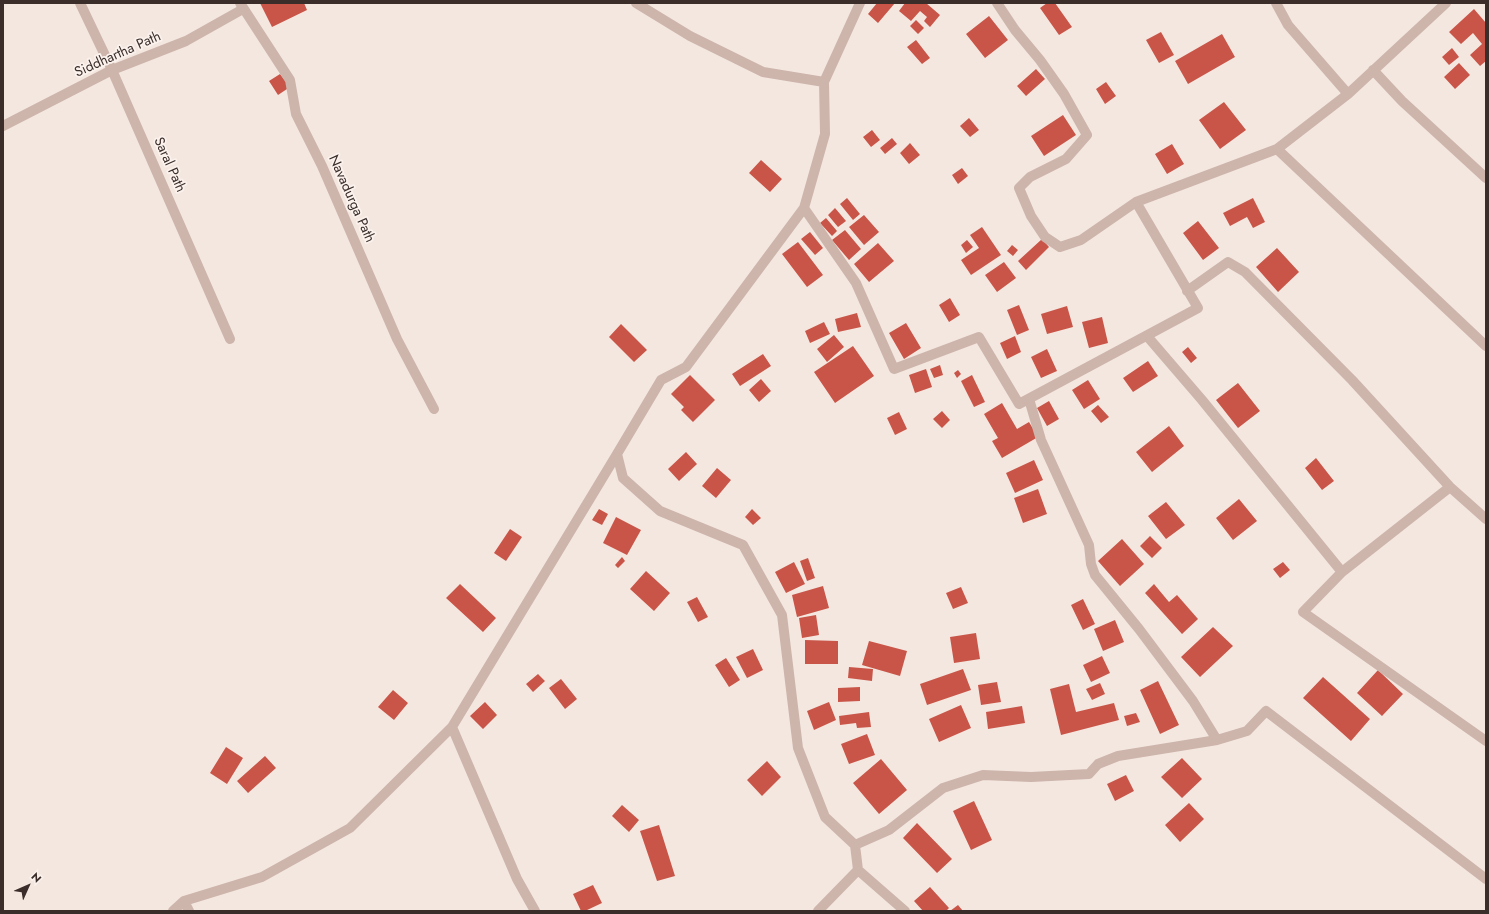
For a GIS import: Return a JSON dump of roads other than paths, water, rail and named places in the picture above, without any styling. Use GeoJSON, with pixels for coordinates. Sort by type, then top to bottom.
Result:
{"type":"FeatureCollection","features":[{"type":"Feature","properties":{"kind":"street","name":"Saral Path"},"geometry":{"type":"LineString","coordinates":[[80,3],[112,70],[230,339]]}},
{"type":"Feature","properties":{"kind":"street"},"geometry":{"type":"LineString","coordinates":[[636,3],[690,36],[762,72],[824,82]]}},
{"type":"Feature","properties":{"kind":"street"},"geometry":{"type":"LineString","coordinates":[[173,911],[184,901],[262,877],[350,828],[452,727],[661,380],[686,367],[804,208],[824,134],[824,82],[860,3]]}},
{"type":"Feature","properties":{"kind":"street"},"geometry":{"type":"LineString","coordinates":[[997,3],[1015,30],[1040,60],[1064,94],[1087,134],[1066,159],[1030,177],[1019,188],[1031,216],[1045,237],[1060,247],[1081,240],[1136,202],[1277,149],[1348,94],[1446,3]]}},
{"type":"Feature","properties":{"kind":"street"},"geometry":{"type":"LineString","coordinates":[[1276,3],[1288,25],[1348,94]]}},
{"type":"Feature","properties":{"kind":"street","name":"Siddhartha Path"},"geometry":{"type":"LineString","coordinates":[[3,126],[112,70],[186,41],[242,6]]}},
{"type":"Feature","properties":{"kind":"street","name":"Navadurga Path"},"geometry":{"type":"LineString","coordinates":[[242,6],[290,80],[296,114],[325,173],[397,339],[434,410]]}},
{"type":"Feature","properties":{"kind":"street"},"geometry":{"type":"LineString","coordinates":[[1373,70],[1402,100],[1486,178]]}},
{"type":"Feature","properties":{"kind":"street"},"geometry":{"type":"LineString","coordinates":[[1277,149],[1486,346]]}},
{"type":"Feature","properties":{"kind":"street"},"geometry":{"type":"LineString","coordinates":[[804,208],[856,282],[894,369],[979,337],[1020,404],[1198,308],[1136,202]]}},
{"type":"Feature","properties":{"kind":"street"},"geometry":{"type":"LineString","coordinates":[[1187,291],[1228,262],[1245,272],[1352,380],[1450,487],[1486,519]]}},
{"type":"Feature","properties":{"kind":"street"},"geometry":{"type":"LineString","coordinates":[[1147,336],[1270,482],[1342,572]]}},
{"type":"Feature","properties":{"kind":"street"},"geometry":{"type":"LineString","coordinates":[[1029,399],[1041,440],[1089,545],[1094,575],[1139,629],[1193,701],[1217,740]]}},
{"type":"Feature","properties":{"kind":"street"},"geometry":{"type":"LineString","coordinates":[[617,454],[623,478],[660,511],[743,545],[782,615],[798,748],[824,817],[855,845],[858,870],[905,911]]}},
{"type":"Feature","properties":{"kind":"street"},"geometry":{"type":"LineString","coordinates":[[1450,487],[1342,572],[1303,612],[1486,741]]}},
{"type":"Feature","properties":{"kind":"street"},"geometry":{"type":"LineString","coordinates":[[855,845],[889,830],[944,788],[983,775],[1031,778],[1089,774],[1098,764],[1118,756],[1217,740],[1247,731],[1266,711],[1486,879]]}},
{"type":"Feature","properties":{"kind":"street"},"geometry":{"type":"LineString","coordinates":[[452,727],[517,879],[534,911]]}},
{"type":"Feature","properties":{"kind":"street"},"geometry":{"type":"LineString","coordinates":[[818,911],[858,870]]}},
{"type":"Feature","properties":{"kind":"street"},"geometry":{"type":"LineString","coordinates":[[184,901],[189,911]]}}]}
